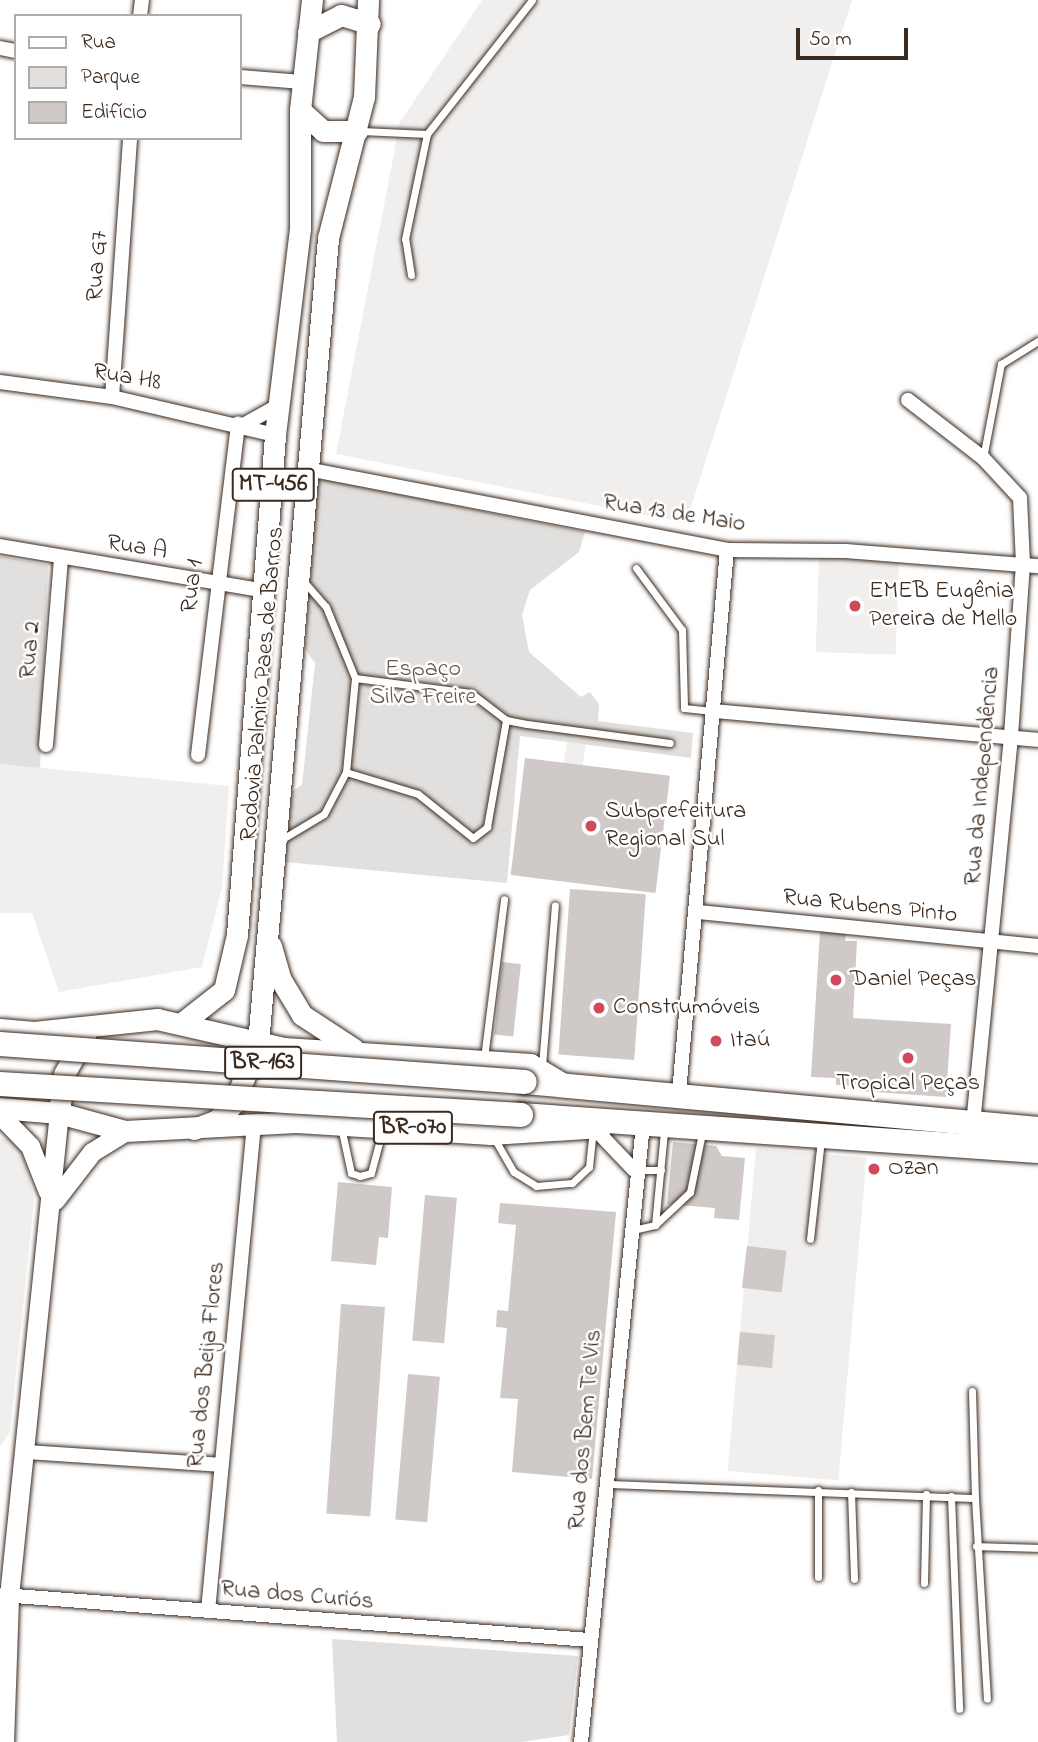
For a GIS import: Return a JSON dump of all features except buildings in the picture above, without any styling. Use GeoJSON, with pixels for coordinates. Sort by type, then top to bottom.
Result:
{"type":"FeatureCollection","features":[{"type":"Feature","properties":{"kind":"highway","name":"BR-163"},"geometry":{"type":"LineString","coordinates":[[0,1044],[534,1074],[565,1085],[679,1093],[1038,1129]]}},
{"type":"Feature","properties":{"kind":"highway","name":"BR-163"},"geometry":{"type":"LineString","coordinates":[[0,1083],[822,1132],[1038,1151]]}},
{"type":"Feature","properties":{"kind":"main road","name":"Rodovia Palmiro Paes de Barros"},"geometry":{"type":"LineString","coordinates":[[182,1023],[218,998],[233,959],[267,591],[275,435],[300,228],[300,110],[312,0]]}},
{"type":"Feature","properties":{"kind":"main road","name":"Rodovia Palmiro Paes de Barros"},"geometry":{"type":"LineString","coordinates":[[258,1043],[267,911],[302,580],[307,469],[328,238],[357,131],[370,24],[369,0]]}},
{"type":"Feature","properties":{"kind":"main road"},"geometry":{"type":"LineString","coordinates":[[308,32],[341,15],[370,24]]}},
{"type":"Feature","properties":{"kind":"main road"},"geometry":{"type":"LineString","coordinates":[[300,110],[323,131],[357,131]]}},
{"type":"Feature","properties":{"kind":"main road","name":"MT-456"},"geometry":{"type":"LineString","coordinates":[[267,911],[274,964],[292,1002],[331,1039],[366,1053]]}},
{"type":"Feature","properties":{"kind":"main road"},"geometry":{"type":"LineString","coordinates":[[0,1029],[182,1023],[258,1043],[483,1060],[534,1074]]}},
{"type":"Feature","properties":{"kind":"main road"},"geometry":{"type":"LineString","coordinates":[[59,1113],[64,1074],[99,1024]]}},
{"type":"Feature","properties":{"kind":"main road","name":"BR-070"},"geometry":{"type":"LineString","coordinates":[[194,1129],[217,1120],[234,1103],[258,1043]]}},
{"type":"Feature","properties":{"kind":"main road","name":"BR-070"},"geometry":{"type":"LineString","coordinates":[[0,1108],[59,1113],[124,1131],[194,1129],[254,1123],[341,1122],[491,1134],[646,1123]]}},
{"type":"Feature","properties":{"kind":"street"},"geometry":{"type":"LineString","coordinates":[[242,77],[302,82]]}},
{"type":"Feature","properties":{"kind":"street","name":"Rua G7"},"geometry":{"type":"LineString","coordinates":[[112,397],[130,140]]}},
{"type":"Feature","properties":{"kind":"street","name":"Rua H8"},"geometry":{"type":"LineString","coordinates":[[0,382],[112,397],[241,424],[275,435]]}},
{"type":"Feature","properties":{"kind":"street","name":"Rua da Independência"},"geometry":{"type":"LineString","coordinates":[[908,400],[983,458],[1020,498],[1031,565],[973,1122]]}},
{"type":"Feature","properties":{"kind":"street"},"geometry":{"type":"LineString","coordinates":[[241,424],[279,405]]}},
{"type":"Feature","properties":{"kind":"street","name":"Rua 1"},"geometry":{"type":"LineString","coordinates":[[198,755],[216,583],[241,424]]}},
{"type":"Feature","properties":{"kind":"street","name":"Rua 13 de Maio"},"geometry":{"type":"LineString","coordinates":[[307,469],[727,550],[846,551],[1031,565]]}},
{"type":"Feature","properties":{"kind":"street","name":"Rua A"},"geometry":{"type":"LineString","coordinates":[[0,546],[61,559],[267,591]]}},
{"type":"Feature","properties":{"kind":"street"},"geometry":{"type":"LineString","coordinates":[[679,1093],[698,912],[727,550]]}},
{"type":"Feature","properties":{"kind":"street","name":"Rua 2"},"geometry":{"type":"LineString","coordinates":[[46,745],[61,559]]}},
{"type":"Feature","properties":{"kind":"street"},"geometry":{"type":"LineString","coordinates":[[714,711],[1038,740]]}},
{"type":"Feature","properties":{"kind":"street","name":"Rua Rubens Pinto"},"geometry":{"type":"LineString","coordinates":[[698,912],[1038,946]]}},
{"type":"Feature","properties":{"kind":"street"},"geometry":{"type":"LineString","coordinates":[[4,1742],[5,1595],[26,1452],[59,1113]]}},
{"type":"Feature","properties":{"kind":"street"},"geometry":{"type":"LineString","coordinates":[[0,1115],[30,1146],[51,1207]]}},
{"type":"Feature","properties":{"kind":"street","name":"Rua dos Beija Flores"},"geometry":{"type":"LineString","coordinates":[[208,1611],[254,1123]]}},
{"type":"Feature","properties":{"kind":"street","name":"Rua dos Bem Te Vis"},"geometry":{"type":"LineString","coordinates":[[581,1742],[634,1170],[646,1123]]}},
{"type":"Feature","properties":{"kind":"street"},"geometry":{"type":"LineString","coordinates":[[594,1128],[634,1170]]}},
{"type":"Feature","properties":{"kind":"street"},"geometry":{"type":"LineString","coordinates":[[51,1207],[69,1176],[124,1131]]}},
{"type":"Feature","properties":{"kind":"street"},"geometry":{"type":"LineString","coordinates":[[26,1452],[220,1465]]}},
{"type":"Feature","properties":{"kind":"street","name":"Rua dos Curiós"},"geometry":{"type":"LineString","coordinates":[[5,1595],[590,1640]]}},
{"type":"Feature","properties":{"kind":"lane"},"geometry":{"type":"LineString","coordinates":[[411,275],[405,239],[427,134],[532,0]]}},
{"type":"Feature","properties":{"kind":"lane"},"geometry":{"type":"LineString","coordinates":[[357,131],[427,134]]}},
{"type":"Feature","properties":{"kind":"lane"},"geometry":{"type":"LineString","coordinates":[[983,458],[1001,364],[1038,341]]}},
{"type":"Feature","properties":{"kind":"lane"},"geometry":{"type":"LineString","coordinates":[[636,568],[682,630],[684,708],[714,711]]}},
{"type":"Feature","properties":{"kind":"lane"},"geometry":{"type":"LineString","coordinates":[[274,844],[324,814],[346,772],[355,678],[327,607],[302,580]]}},
{"type":"Feature","properties":{"kind":"lane"},"geometry":{"type":"LineString","coordinates":[[355,678],[471,693],[506,720],[670,743]]}},
{"type":"Feature","properties":{"kind":"lane"},"geometry":{"type":"LineString","coordinates":[[346,772],[418,794],[473,838],[486,827],[506,720]]}},
{"type":"Feature","properties":{"kind":"lane"},"geometry":{"type":"LineString","coordinates":[[483,1060],[504,899]]}},
{"type":"Feature","properties":{"kind":"lane"},"geometry":{"type":"LineString","coordinates":[[534,1074],[555,906]]}},
{"type":"Feature","properties":{"kind":"lane"},"geometry":{"type":"LineString","coordinates":[[341,1122],[351,1173],[360,1176],[370,1173],[384,1125]]}},
{"type":"Feature","properties":{"kind":"lane"},"geometry":{"type":"LineString","coordinates":[[646,1123],[661,1170],[656,1225]]}},
{"type":"Feature","properties":{"kind":"lane"},"geometry":{"type":"LineString","coordinates":[[628,1230],[656,1225],[690,1192],[703,1125]]}},
{"type":"Feature","properties":{"kind":"lane"},"geometry":{"type":"LineString","coordinates":[[491,1134],[514,1172],[536,1186],[572,1183],[589,1167],[594,1128]]}},
{"type":"Feature","properties":{"kind":"lane"},"geometry":{"type":"LineString","coordinates":[[810,1240],[822,1132]]}},
{"type":"Feature","properties":{"kind":"lane"},"geometry":{"type":"LineString","coordinates":[[634,1170],[661,1170]]}},
{"type":"Feature","properties":{"kind":"lane"},"geometry":{"type":"LineString","coordinates":[[972,1391],[976,1546],[987,1699]]}},
{"type":"Feature","properties":{"kind":"lane"},"geometry":{"type":"LineString","coordinates":[[603,1484],[709,1485],[975,1498]]}},
{"type":"Feature","properties":{"kind":"lane"},"geometry":{"type":"LineString","coordinates":[[818,1490],[818,1577]]}},
{"type":"Feature","properties":{"kind":"lane"},"geometry":{"type":"LineString","coordinates":[[851,1492],[854,1579]]}},
{"type":"Feature","properties":{"kind":"lane"},"geometry":{"type":"LineString","coordinates":[[924,1583],[926,1494]]}},
{"type":"Feature","properties":{"kind":"lane"},"geometry":{"type":"LineString","coordinates":[[951,1496],[960,1709]]}},
{"type":"Feature","properties":{"kind":"lane"},"geometry":{"type":"LineString","coordinates":[[976,1546],[1038,1548]]}},
{"type":"Feature","properties":{"kind":"shaded area"},"geometry":{"type":"Polygon","coordinates":[[[482,0],[852,0],[686,523],[336,454],[400,122],[482,0]]]}},
{"type":"Feature","properties":{"kind":"shaded area","name":"EMEB Eugênia Pereira de Mello"},"geometry":{"type":"Polygon","coordinates":[[[819,557],[899,560],[896,655],[816,652],[819,557]]]}},
{"type":"Feature","properties":{"kind":"shaded area"},"geometry":{"type":"Polygon","coordinates":[[[567,742],[586,745],[582,767],[564,764],[567,742]]]}},
{"type":"Feature","properties":{"kind":"shaded area"},"geometry":{"type":"Polygon","coordinates":[[[0,764],[229,786],[222,888],[202,967],[59,992],[32,913],[0,913],[0,764]]]}},
{"type":"Feature","properties":{"kind":"shaded area"},"geometry":{"type":"Polygon","coordinates":[[[0,1138],[14,1140],[23,1151],[34,1199],[10,1432],[0,1447],[0,1138]]]}},
{"type":"Feature","properties":{"kind":"shaded area"},"geometry":{"type":"Polygon","coordinates":[[[756,1148],[867,1158],[838,1480],[728,1471],[756,1148]]]}},
{"type":"Feature","properties":{"kind":"green space","name":"Espaço Silva Freire"},"geometry":{"type":"Polygon","coordinates":[[[323,479],[585,532],[579,552],[530,590],[522,615],[529,652],[581,697],[590,692],[599,704],[598,721],[693,733],[691,758],[520,736],[507,883],[285,862],[291,792],[302,785],[315,663],[305,649],[311,572],[307,564],[315,483],[323,479]]]}},
{"type":"Feature","properties":{"kind":"green space"},"geometry":{"type":"Polygon","coordinates":[[[0,556],[48,565],[40,768],[0,764],[0,556]]]}},
{"type":"Feature","properties":{"kind":"green space"},"geometry":{"type":"Polygon","coordinates":[[[332,1639],[578,1656],[569,1735],[522,1742],[337,1742],[332,1639]]]}},
{"type":"Feature","properties":{"kind":"place","name":"EMEB Eugênia Pereira de Mello"},"geometry":{"type":"Point","coordinates":[855,606]}},
{"type":"Feature","properties":{"kind":"place","name":"Subprefeitura Regional Sul"},"geometry":{"type":"Point","coordinates":[591,826]}},
{"type":"Feature","properties":{"kind":"place","name":"Daniel Peças"},"geometry":{"type":"Point","coordinates":[836,980]}},
{"type":"Feature","properties":{"kind":"place","name":"Construmóveis"},"geometry":{"type":"Point","coordinates":[599,1008]}},
{"type":"Feature","properties":{"kind":"place","name":"Itaú"},"geometry":{"type":"Point","coordinates":[716,1041]}},
{"type":"Feature","properties":{"kind":"place","name":"Tropical Peças"},"geometry":{"type":"Point","coordinates":[908,1058]}},
{"type":"Feature","properties":{"kind":"place","name":"Ozan"},"geometry":{"type":"Point","coordinates":[874,1169]}}]}
